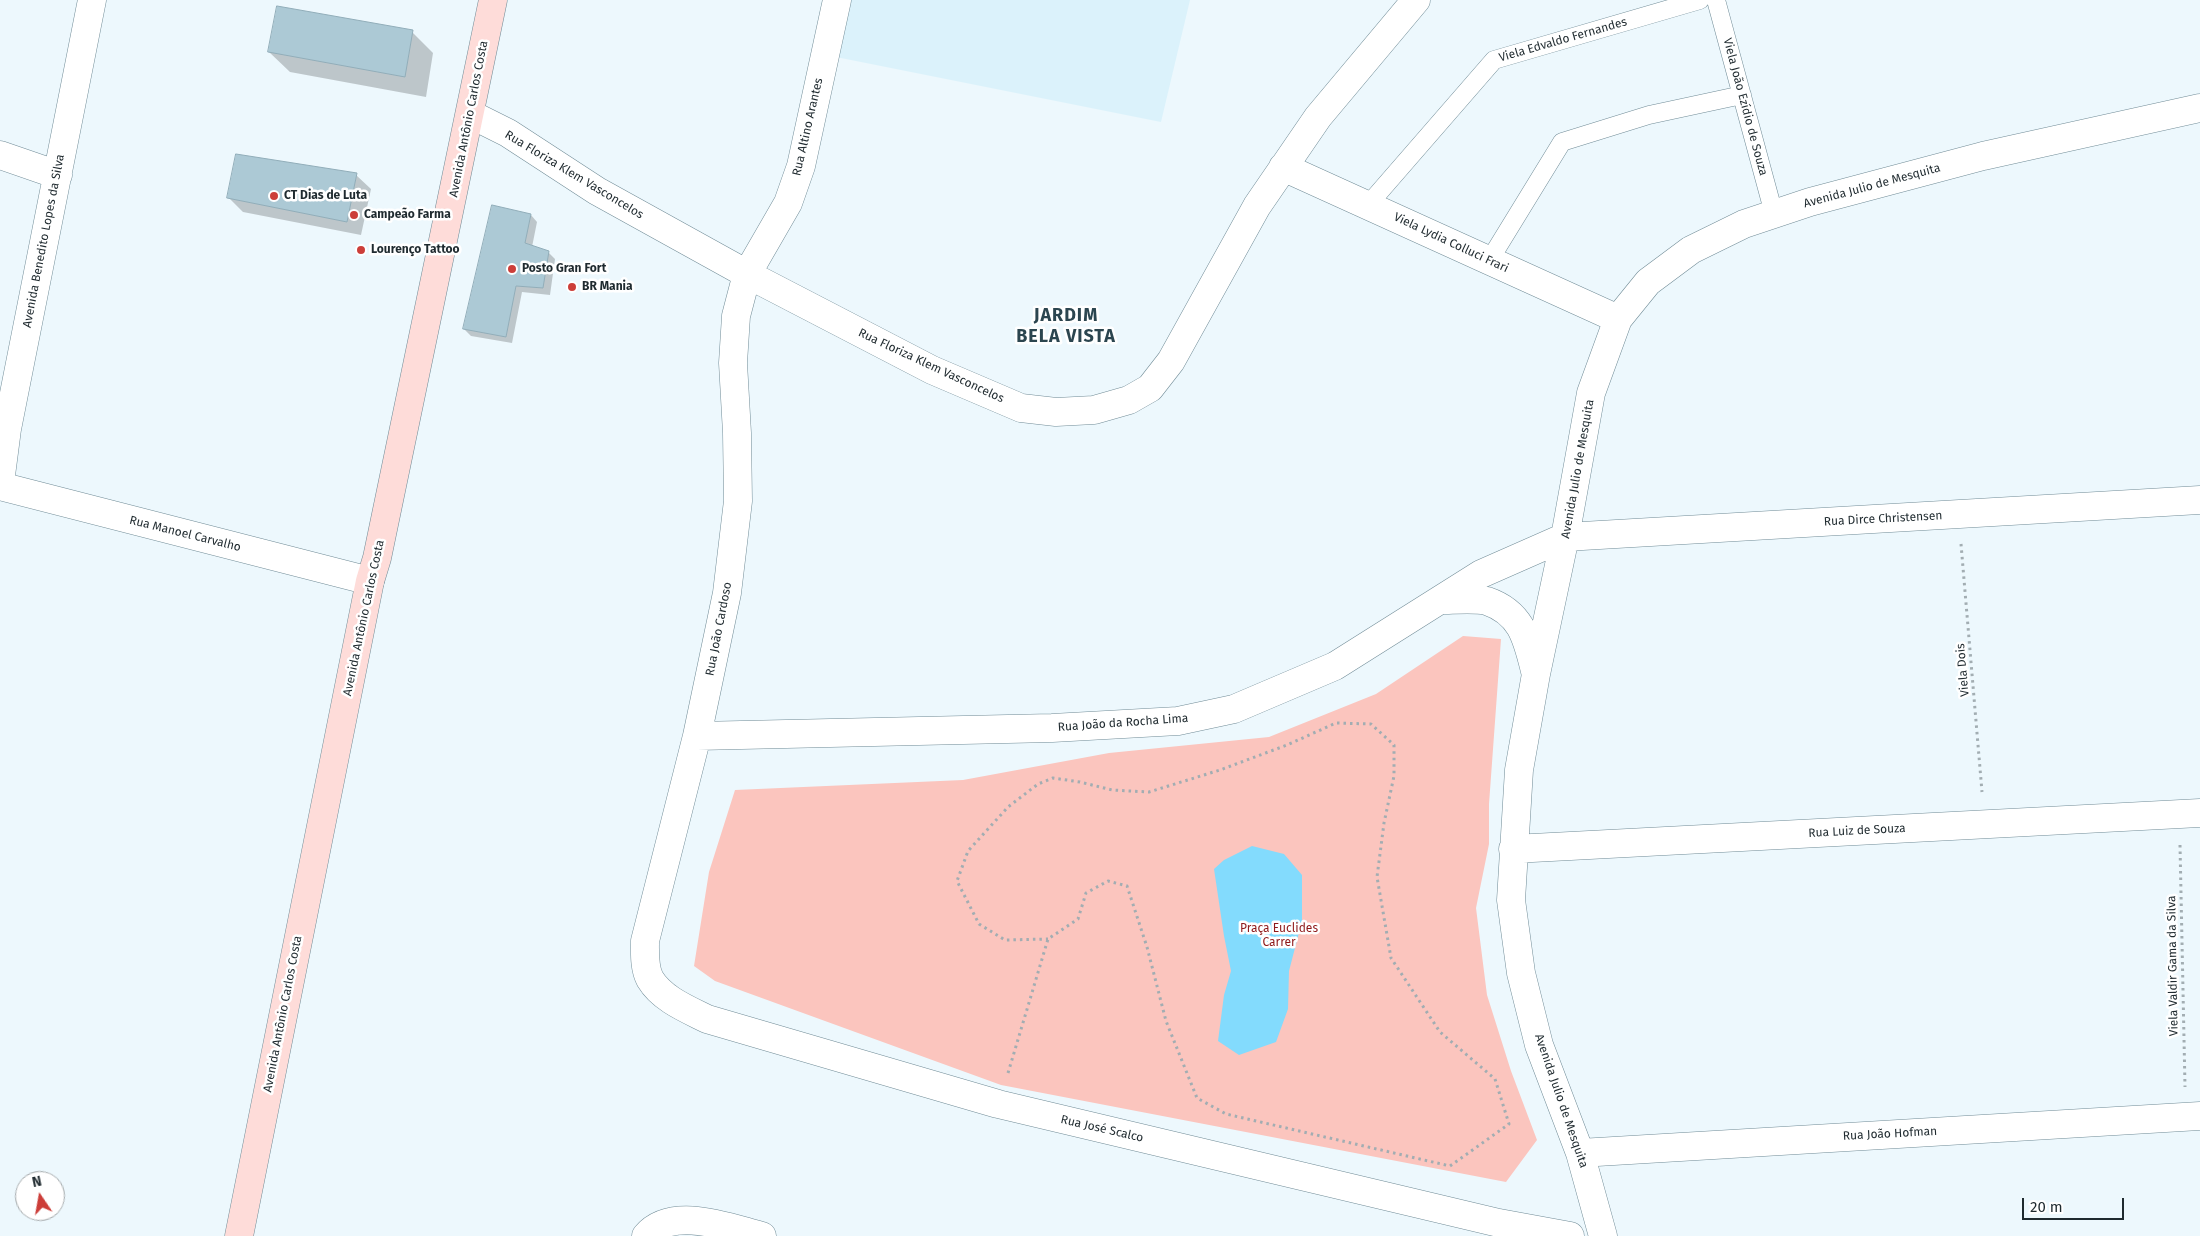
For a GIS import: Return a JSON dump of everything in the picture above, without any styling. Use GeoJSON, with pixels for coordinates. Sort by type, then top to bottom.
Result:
{"type":"FeatureCollection","features":[{"type":"Feature","properties":{"kind":"main road","name":"Avenida Antônio Carlos Costa"},"geometry":{"type":"LineString","coordinates":[[239,1236],[370,581],[377,558],[492,0]]}},
{"type":"Feature","properties":{"kind":"street","name":"Avenida Benedito Lopes da Silva"},"geometry":{"type":"LineString","coordinates":[[0,484],[6,429],[92,0]]}},
{"type":"Feature","properties":{"kind":"street","name":"Rua Altino Arantes"},"geometry":{"type":"LineString","coordinates":[[747,274],[788,203],[801,166],[837,0]]}},
{"type":"Feature","properties":{"kind":"street","name":"Rua Floriza Klem Vasconcelos"},"geometry":{"type":"LineString","coordinates":[[470,114],[508,133],[597,191],[747,274],[932,370],[1021,408],[1056,412],[1094,410],[1129,400],[1150,388],[1171,361],[1257,206],[1283,167],[1318,117],[1416,0]]}},
{"type":"Feature","properties":{"kind":"street","name":"Avenida Julio de Mesquita"},"geometry":{"type":"LineString","coordinates":[[1603,1236],[1580,1153],[1539,1045],[1522,973],[1511,900],[1519,770],[1536,674],[1565,537],[1591,393],[1618,319],[1648,282],[1691,250],[1744,224],[1810,202],[1982,156],[2200,108]]}},
{"type":"Feature","properties":{"kind":"street"},"geometry":{"type":"LineString","coordinates":[[0,155],[58,175]]}},
{"type":"Feature","properties":{"kind":"street","name":"Viela Lydia Colluci Frari"},"geometry":{"type":"LineString","coordinates":[[1283,167],[1618,319]]}},
{"type":"Feature","properties":{"kind":"street","name":"Rua João Cardoso"},"geometry":{"type":"LineString","coordinates":[[650,978],[645,960],[645,941],[696,736],[727,593],[737,510],[737,433],[733,363],[736,316],[747,274]]}},
{"type":"Feature","properties":{"kind":"street","name":"Rua Manoel Carvalho"},"geometry":{"type":"LineString","coordinates":[[0,484],[370,581]]}},
{"type":"Feature","properties":{"kind":"street","name":"Rua Dirce Christensen"},"geometry":{"type":"LineString","coordinates":[[1565,537],[2200,500]]}},
{"type":"Feature","properties":{"kind":"street","name":"Rua João da Rocha Lima"},"geometry":{"type":"LineString","coordinates":[[696,736],[1052,728],[1178,721],[1234,710],[1335,666],[1481,574],[1565,537]]}},
{"type":"Feature","properties":{"kind":"street"},"geometry":{"type":"LineString","coordinates":[[1441,600],[1486,601],[1514,616],[1526,637],[1536,674]]}},
{"type":"Feature","properties":{"kind":"street","name":"Rua Luiz de Souza"},"geometry":{"type":"LineString","coordinates":[[1513,849],[2190,814]]}},
{"type":"Feature","properties":{"kind":"street","name":"Rua José Scalco"},"geometry":{"type":"LineString","coordinates":[[650,978],[664,994],[683,1008],[706,1019],[998,1104],[1499,1223],[1570,1236]]}},
{"type":"Feature","properties":{"kind":"street","name":"Rua João Hofman"},"geometry":{"type":"LineString","coordinates":[[1580,1153],[2193,1117]]}},
{"type":"Feature","properties":{"kind":"street"},"geometry":{"type":"LineString","coordinates":[[646,1236],[659,1226],[688,1220],[704,1221],[762,1236]]}},
{"type":"Feature","properties":{"kind":"lane","name":"Viela Edvaldo Fernandes"},"geometry":{"type":"LineString","coordinates":[[1368,205],[1494,60],[1700,0]]}},
{"type":"Feature","properties":{"kind":"lane","name":"Viela João Ezídio de Souza"},"geometry":{"type":"LineString","coordinates":[[1716,0],[1774,214]]}},
{"type":"Feature","properties":{"kind":"lane"},"geometry":{"type":"LineString","coordinates":[[1489,261],[1562,142],[1649,115],[1742,95]]}},
{"type":"Feature","properties":{"kind":"path","name":"Viela Dois"},"geometry":{"type":"LineString","coordinates":[[1958,514],[1985,825]]}},
{"type":"Feature","properties":{"kind":"path"},"geometry":{"type":"LineString","coordinates":[[998,1104],[1048,939],[1078,919],[1086,893],[1108,882],[1127,886],[1147,947],[1166,1021],[1197,1098],[1226,1114],[1450,1166],[1509,1124],[1494,1079],[1440,1032],[1391,958],[1377,877],[1384,823],[1394,776],[1394,745],[1371,724],[1336,723],[1288,745],[1229,767],[1149,792],[1112,790],[1053,778],[1038,784],[1008,807],[968,851],[957,881],[979,924],[1005,940],[1048,939]]}},
{"type":"Feature","properties":{"kind":"path","name":"Viela Valdir Gama da Silva"},"geometry":{"type":"LineString","coordinates":[[2190,814],[2193,1117]]}},
{"type":"Feature","properties":{"kind":"shaded area"},"geometry":{"type":"Polygon","coordinates":[[[848,0],[1190,0],[1161,122],[836,57],[848,0]]]}},
{"type":"Feature","properties":{"kind":"green space","name":"Praça Euclides Carrer"},"geometry":{"type":"Polygon","coordinates":[[[1463,636],[1501,639],[1489,804],[1489,844],[1476,908],[1487,995],[1511,1071],[1537,1140],[1506,1182],[1001,1085],[715,981],[694,966],[709,872],[735,790],[963,780],[1109,753],[1269,737],[1376,694],[1463,636]]]}},
{"type":"Feature","properties":{"kind":"water"},"geometry":{"type":"Polygon","coordinates":[[[1252,846],[1284,854],[1302,875],[1302,921],[1289,971],[1288,1009],[1276,1042],[1239,1055],[1218,1041],[1224,995],[1231,971],[1214,869],[1224,860],[1252,846]]]}},
{"type":"Feature","properties":{"kind":"building"},"geometry":{"type":"Polygon","coordinates":[[[277,6],[413,30],[405,77],[268,52],[277,6]]]}},
{"type":"Feature","properties":{"kind":"building"},"geometry":{"type":"Polygon","coordinates":[[[236,154],[357,173],[347,222],[227,198],[236,154]]]}},
{"type":"Feature","properties":{"kind":"building","name":"Posto Gran Fort"},"geometry":{"type":"Polygon","coordinates":[[[492,205],[531,214],[525,243],[549,251],[543,288],[516,286],[506,337],[463,329],[492,205]]]}},
{"type":"Feature","properties":{"kind":"place","name":"CT Dias de Luta"},"geometry":{"type":"Point","coordinates":[274,196]}},
{"type":"Feature","properties":{"kind":"place","name":"Campeão Farma"},"geometry":{"type":"Point","coordinates":[354,215]}},
{"type":"Feature","properties":{"kind":"place","name":"Lourenço Tattoo"},"geometry":{"type":"Point","coordinates":[361,250]}},
{"type":"Feature","properties":{"kind":"place","name":"Posto Gran Fort"},"geometry":{"type":"Point","coordinates":[512,269]}},
{"type":"Feature","properties":{"kind":"place","name":"BR Mania"},"geometry":{"type":"Point","coordinates":[572,287]}},
{"type":"Feature","properties":{"kind":"district","name":"JARDIM BELA VISTA"},"geometry":{"type":"Point","coordinates":[1066,326]}}]}
